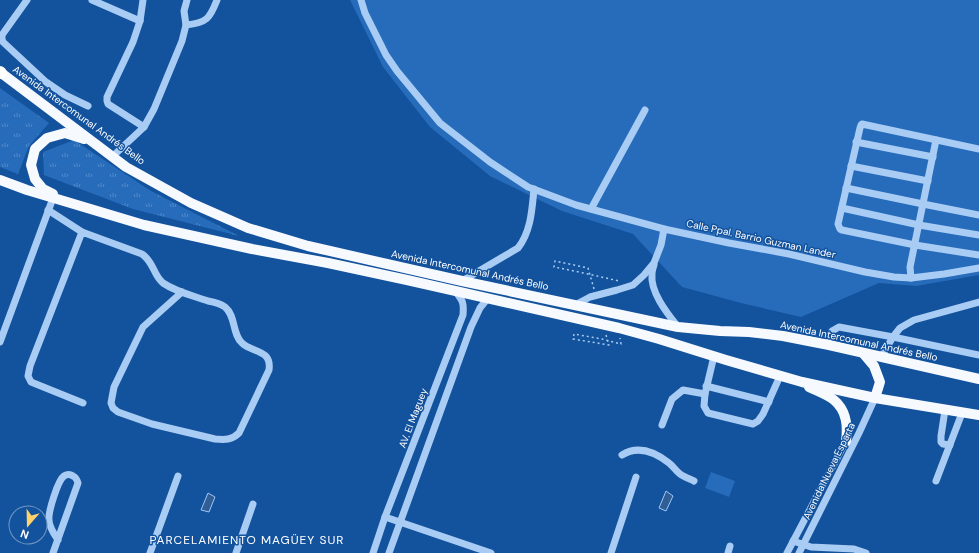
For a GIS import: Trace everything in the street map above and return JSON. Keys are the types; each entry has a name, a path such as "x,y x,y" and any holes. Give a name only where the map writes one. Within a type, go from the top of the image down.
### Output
{"main road":[{"name":"Avenida Intercomunal Andrés Bello","path":"0,72 126,167 191,204 248,228 308,246 462,281 678,327 783,336 979,379"},
{"path":"74,204 43,189 35,179 31,165 35,149 47,138 65,133 96,144"},
{"path":"0,180 53,198 144,225 252,249 407,280 619,328 780,376 875,398 979,415"},
{"path":"863,353 874,366 880,382 875,398"},
{"path":"797,380 834,400 843,410 850,443"}],"street":[{"path":"26,0 2,35 3,42 46,82 65,95 88,106"},
{"path":"92,0 140,21"},
{"path":"143,0 140,21 133,42 107,97 107,101 108,104 144,127"},
{"path":"112,156 144,127 154,108 182,41 186,25 184,11 187,0"},
{"path":"186,25 197,24 207,19 217,0"},
{"name":"Calle Ppal. Barrio Guzman Lander","path":"361,0 365,13 386,55 397,71 440,123 490,162 528,187 576,205 664,229 789,254 865,272 894,277 911,278 979,268"},
{"path":"591,209 645,110"},
{"path":"979,149 862,124 856,142 838,224 842,230 915,245 979,255"},
{"path":"911,278 910,267 936,140"},
{"path":"856,142 933,157"},
{"path":"851,166 928,181"},
{"path":"846,188 979,215"},
{"path":"462,281 521,245 527,233 532,210 534,189"},
{"path":"0,342 53,198"},
{"path":"842,208 919,225 979,235"},
{"path":"48,210 82,232 142,254 148,258 159,279 164,283 182,292 219,304 226,308 240,342 266,356 270,364 269,370 239,433 231,439 215,439 152,424 118,412 113,408 111,403 114,387 143,326 182,292"},
{"path":"664,229 652,275 654,287 663,307 678,327"},
{"path":"82,232 30,366 28,376 31,382 82,403"},
{"path":"575,305 590,297 634,285 654,263"},
{"name":"AV. El Maguey","path":"373,553 463,315 464,308 462,301 456,292"},
{"path":"389,553 471,328 480,308 488,298"},
{"path":"881,357 900,328 914,320 979,302"},
{"path":"829,345 832,331 839,328 893,337 979,355"},
{"path":"714,356 704,394 704,406 708,413 753,424 758,421 763,414 780,376"},
{"path":"706,386 769,402"},
{"path":"662,425 672,399 683,390 704,394"},
{"name":"Avenida Nueva Esparta","path":"787,553 850,443 867,417 875,398"},
{"path":"945,410 940,440 943,444 950,445"},
{"path":"936,481 962,413"},
{"path":"420,428 433,432"},
{"name":"Avenida Nueva Esparta","path":"799,553 850,443"},
{"path":"622,455 629,450 642,449 660,456 680,474 694,481"},
{"path":"53,553 58,540 78,483 75,477 71,474 62,478 50,508 48,521 58,540"},
{"path":"150,553 178,476"},
{"path":"611,553 636,477"},
{"path":"236,553 253,504"},
{"path":"386,517 486,552"},
{"path":"794,541 811,547 854,549 866,553"}],"path":[{"path":"588,268 555,261 554,266 634,285"},
{"path":"609,345 573,339 574,334 621,344 619,328"}],"green space":[{"path":"350,0 979,0 979,275 916,286 879,283 801,317 682,287 633,234 562,211 490,176 430,127 383,67"},
{"path":"0,88 49,123 29,146 18,174 0,167"},
{"path":"74,140 151,191 239,236 133,209 44,175 43,152"},
{"path":"711,472 735,481 729,497 705,488"}],"shaded area":[{"path":"666,491 673,496 666,511 659,508"},
{"path":"208,493 215,497 209,512 201,510"}],"district":[{"name":"PARCELAMIENTO MAGÜEY SUR","path":"247,540"}]}
